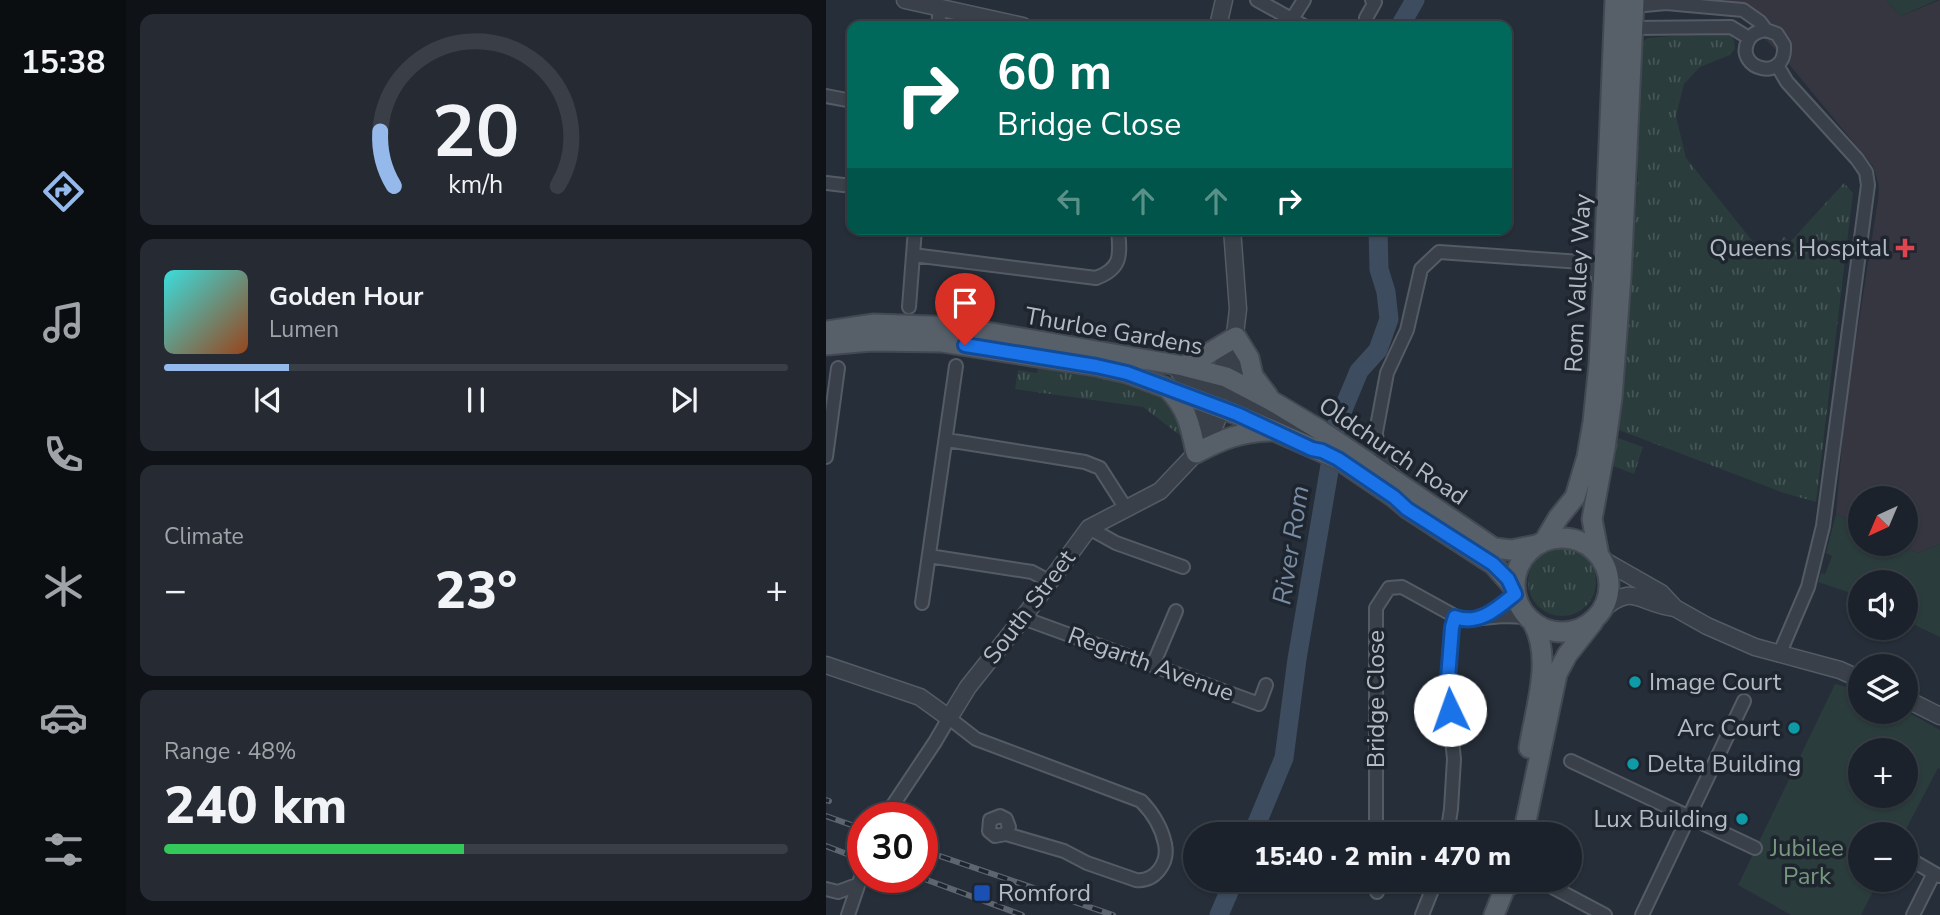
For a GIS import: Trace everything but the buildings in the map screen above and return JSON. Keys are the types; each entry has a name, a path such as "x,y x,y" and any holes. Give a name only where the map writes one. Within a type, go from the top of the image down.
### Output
{"main road":[{"name":"Rom Valley Way","path":"1601,558 1592,519 1612,398 1633,28 1624,6"},
{"name":"Rom Valley Way","path":"1540,542 1576,497 1587,457 1599,364 1624,6"},
{"name":"Thurloe Gardens","path":"826,331 874,324 957,327 1179,366 1226,377"},
{"name":"Thurloe Gardens","path":"826,345 871,341 942,342 1127,373 1214,405"},
{"path":"1179,366 1235,344 1249,358 1253,376 1270,400"},
{"name":"Oldchurch Road","path":"1226,377 1270,400 1407,509 1493,564 1515,591"},
{"path":"1167,387 1178,399 1189,419 1196,453 1243,432 1275,431"},
{"name":"Oldchurch Road","path":"1214,405 1312,449 1333,448 1400,485 1494,548 1519,549 1540,542"},
{"path":"1526,822 1557,674 1567,655 1598,615 1611,588 1609,571 1601,558 1582,542 1566,537 1540,542 1522,558 1516,573 1515,591 1522,611 1531,620 1549,631 1560,632 1576,630 1598,615"},
{"path":"1514,822 1543,662 1539,634 1531,620"},
{"path":"1484,915 1498,892"},
{"path":"1494,915 1500,892"}],"street":[{"path":"905,0 1000,21"},
{"path":"1219,21 1224,0"},
{"path":"1257,0 1294,21"},
{"path":"1299,21 1304,0"},
{"path":"1366,18 1375,2 1372,0"},
{"path":"1624,6 1666,3 1743,10 1766,30"},
{"path":"939,21 940,8"},
{"path":"1633,28 1731,27 1749,38"},
{"path":"1766,30 1777,34 1785,52 1777,65 1760,68 1750,62 1746,52 1749,38 1766,30"},
{"path":"1777,65 1787,82 1857,159 1866,172 1868,185 1823,526 1808,587 1779,655"},
{"path":"826,96 847,100"},
{"path":"826,183 847,185"},
{"path":"909,307 915,235"},
{"path":"913,255 1096,278 1117,265 1120,252 1119,235"},
{"name":"South Street","path":"895,802 968,687 1089,528 1160,491 1196,453 1204,431 1201,420 1203,414 1214,405 1226,377 1235,372 1237,366 1235,344 1238,309 1232,235"},
{"path":"1400,485 1387,466 1376,440 1376,432 1387,373 1407,330 1421,269 1439,252 1581,262 1596,272 1603,291"},
{"path":"922,603 956,366"},
{"path":"1179,366 1183,377 1207,386 1214,405"},
{"path":"826,457 838,368"},
{"path":"1226,377 1235,399 1286,422 1333,448"},
{"path":"947,440 1085,462 1100,468 1125,507"},
{"path":"1089,528 1116,542 1183,567"},
{"path":"929,556 1032,572 1049,581"},
{"path":"1601,558 1661,593 1675,608 1729,636 1779,655 1848,674"},
{"name":"Bridge Close","path":"1376,822 1376,608 1390,588 1397,586 1462,620 1485,617 1531,620"},
{"path":"1485,617 1515,591"},
{"path":"1598,615 1615,598 1630,595 1660,606 1675,608"},
{"path":"1153,665 1176,611"},
{"path":"1449,822 1454,759 1447,691 1455,617"},
{"name":"Regarth Avenue","path":"1023,618 1259,704 1266,685"},
{"path":"826,665 920,697 940,709 975,739 1140,801 1156,820 1165,844 1165,856 1155,876 1149,880 1136,880 1087,863 1074,855 1006,834"},
{"path":"1642,915 1744,701"},
{"path":"1918,705 1940,716"},
{"path":"1571,761 1755,848"},
{"path":"1913,915 1937,875 1918,864"},
{"path":"826,889 838,892 847,889"},
{"path":"1422,915 1431,892"},
{"path":"1562,892 1605,915"},
{"path":"848,915 855,893"}],"shaded area":[{"name":"Queens Hospital","path":"1728,0 1886,0 1901,16 1940,0 1940,544 1918,553 1918,486 1848,486 1848,520 1836,514 1845,409 1879,186 1873,166 1788,63"}],"green space":[{"path":"1886,0 1937,0 1901,16"},
{"path":"1711,33 1731,35 1735,49 1730,55 1700,67 1684,84 1676,116 1686,158 1766,258 1784,237 1790,242 1844,183 1853,193 1816,502 1784,493 1619,430 1638,180 1636,121 1642,42 1648,38"},
{"path":"1039,364 1126,379 1158,392 1169,400 1177,412 1183,424 1181,436 1143,407 1015,389 1018,370 1037,373"},
{"path":"1618,438 1643,447 1634,474 1613,466"},
{"path":"1836,514 1848,520 1848,556 1918,556 1918,553 1940,544 1940,637 1918,627 1918,570 1848,570 1848,592 1818,582 1821,573 1825,574 1832,556 1826,553"},
{"path":"1555,548 1569,548 1581,553 1591,563 1596,582 1591,601 1581,611 1569,616 1555,616 1543,611 1533,601 1528,589 1528,575 1533,563 1543,553"},
{"name":"Jubilee Park","path":"1835,684 1848,687 1848,724 1918,724 1918,718 1940,730 1940,769 1938,768 1918,806 1918,738 1848,738 1848,808 1917,808 1910,822 1848,822 1848,892 1873,892 1861,915 1791,915 1738,885"}],"waterway":[{"name":"River Rom","path":"1403,21 1415,0"},
{"name":"River Rom","path":"1257,822 1284,758 1297,659 1337,424 1359,371 1378,350 1389,319 1386,292 1379,269 1378,235"},
{"name":"River Rom","path":"1219,915 1229,892"}],"railway":[{"path":"826,816 847,823"},
{"path":"826,846 847,854"},
{"path":"938,855 1113,915"},
{"path":"938,884 1022,915"}],"place":[{"name":"Queens Hospital","path":"1905,248"},
{"name":"Image Court","path":"1635,682"},
{"name":"Arc Court","path":"1794,728"},
{"name":"Delta Building","path":"1633,764"},
{"name":"Lux Building","path":"1742,819"},
{"name":"Romford","path":"982,893"}],"route":[{"path":"965,345 1127,373 1237,414 1338,459 1407,509 1493,564 1508,579 1515,589 1515,594 1485,617 1462,620 1455,617 1447,691 1450,710"}]}
